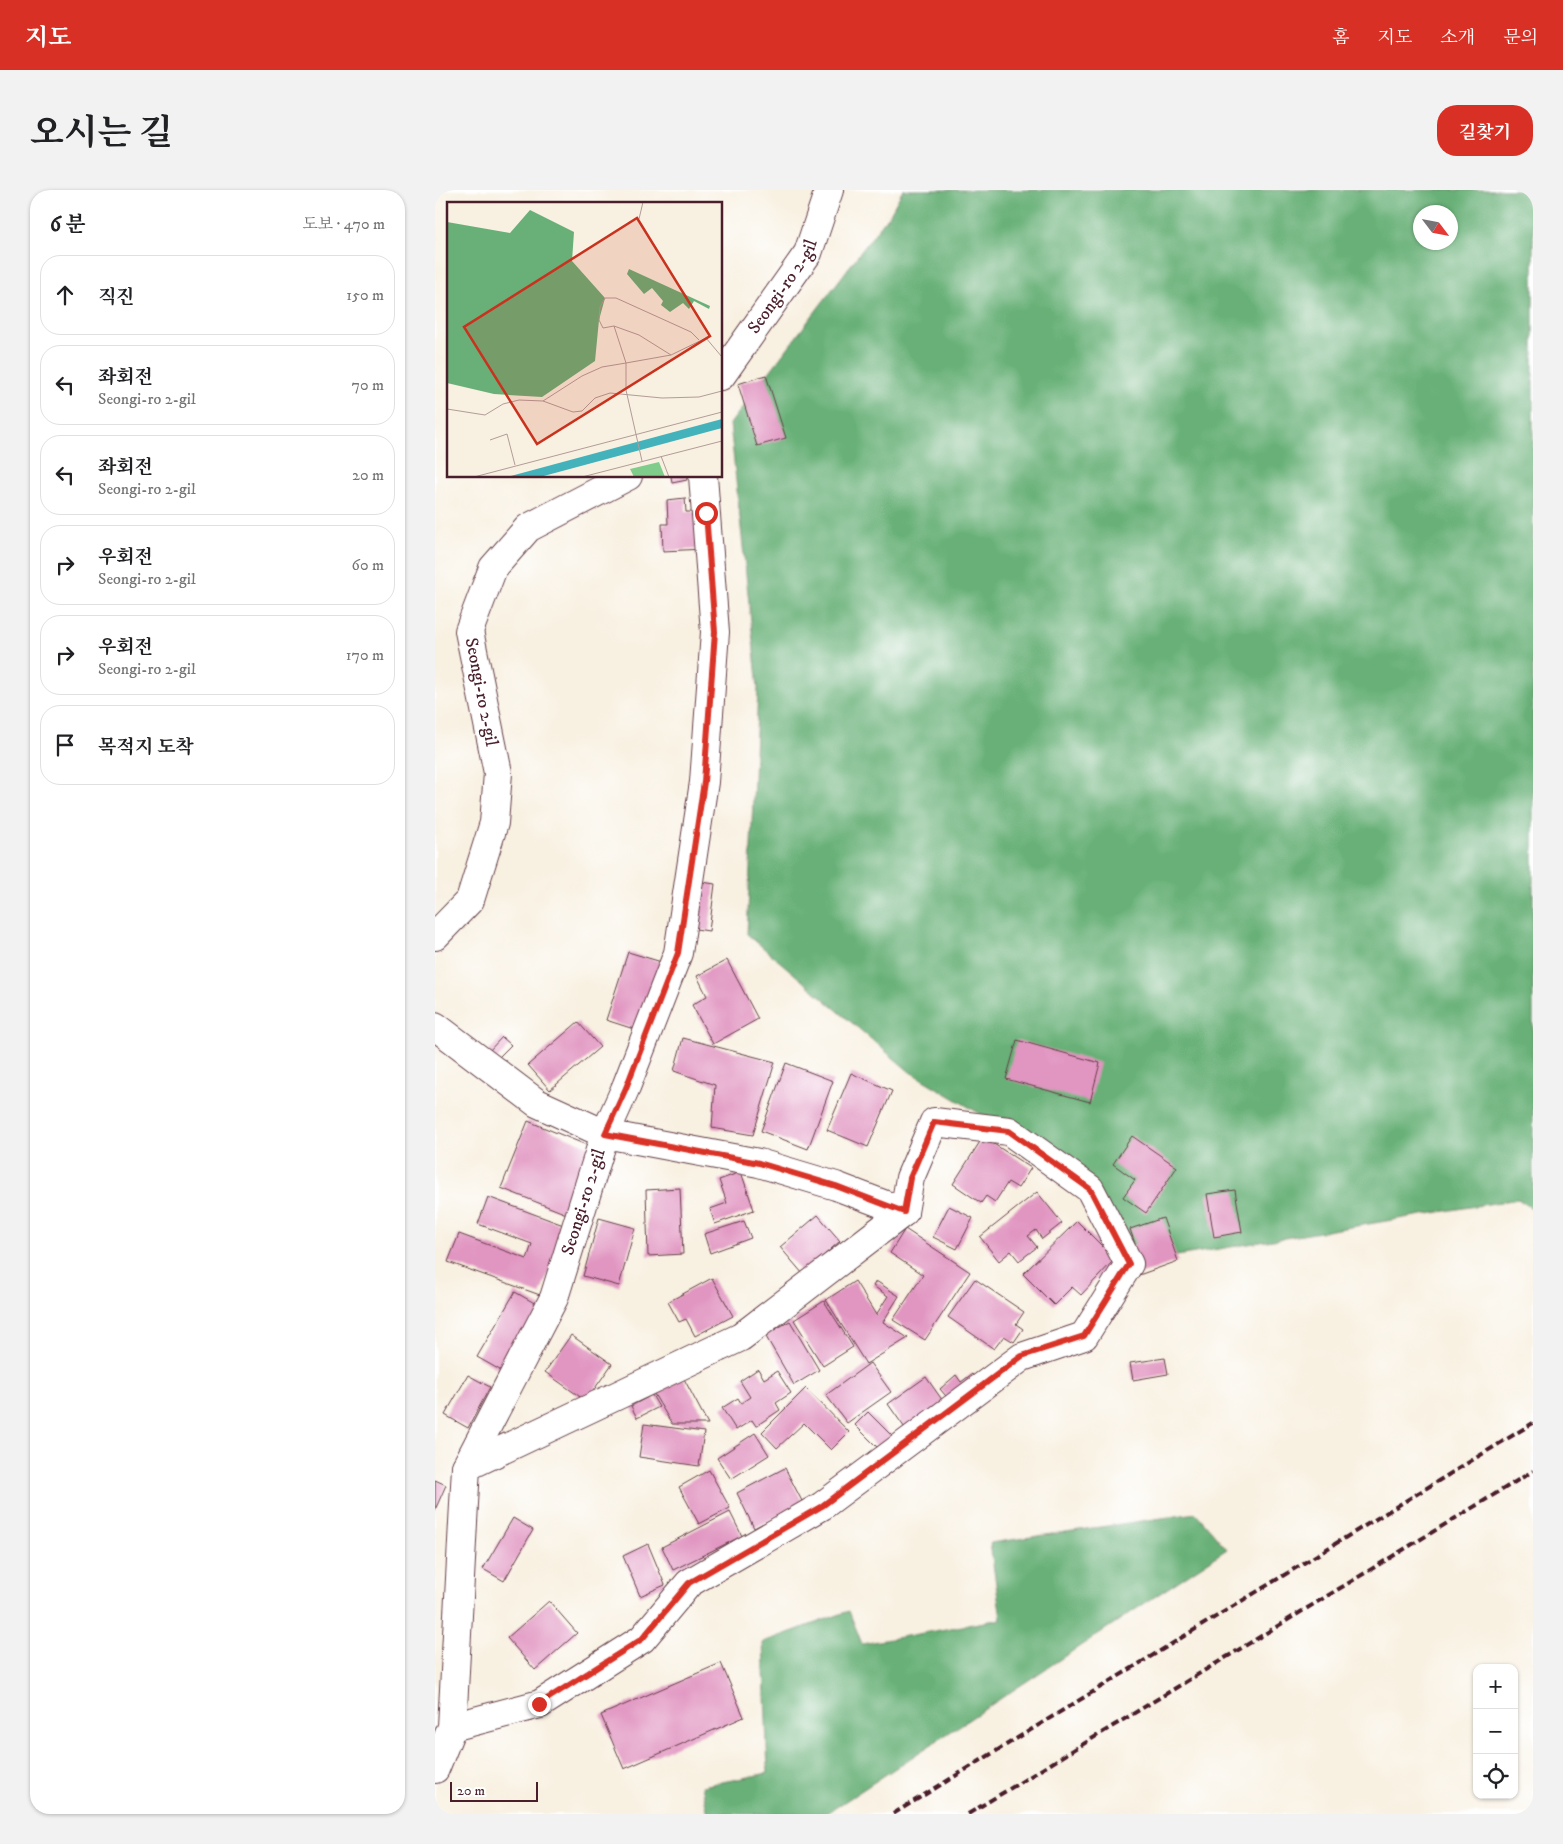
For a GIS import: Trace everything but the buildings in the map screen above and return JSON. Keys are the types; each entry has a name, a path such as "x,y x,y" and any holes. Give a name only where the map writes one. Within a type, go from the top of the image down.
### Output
{"street":[{"name":"Seongi-ro 2-gil","path":"723,373 808,254 829,190"},
{"name":"Seongi-ro 2-gil","path":"435,936 470,900 494,824 497,774 469,631 493,568 528,528 624,478"},
{"path":"435,1026 537,1103 605,1134 626,1088 678,953 704,782 715,632 703,478"},
{"path":"452,1727 539,1704 642,1639 689,1583 822,1506 1022,1356 1084,1336 1129,1264 1090,1189 1009,1131 934,1122 910,1178 904,1212 741,1337 466,1467"},
{"name":"Seongi-ro 2-gil","path":"435,1768 452,1727 466,1467 554,1298 605,1134 759,1163 836,1186 904,1212"}],"green space":[{"path":"903,190 1533,190 1533,1209 1518,1199 1129,1264 1090,1189 1009,1131 910,1072 747,934 758,688 730,424 891,212"},
{"path":"1196,1513 1227,1549 826,1814 708,1814 702,1786 768,1773 763,1642 849,1611 862,1644 1001,1619 990,1543"}],"railway":[{"path":"893,1814 1533,1423"},
{"path":"968,1814 1533,1471"}],"route":[{"path":"539,1704 642,1639 689,1583 822,1506 1022,1356 1084,1336 1129,1264 1090,1189 1009,1131 934,1122 910,1178 904,1212 836,1186 759,1163 605,1134 626,1088 678,953 704,782 715,632 706,513"}]}
